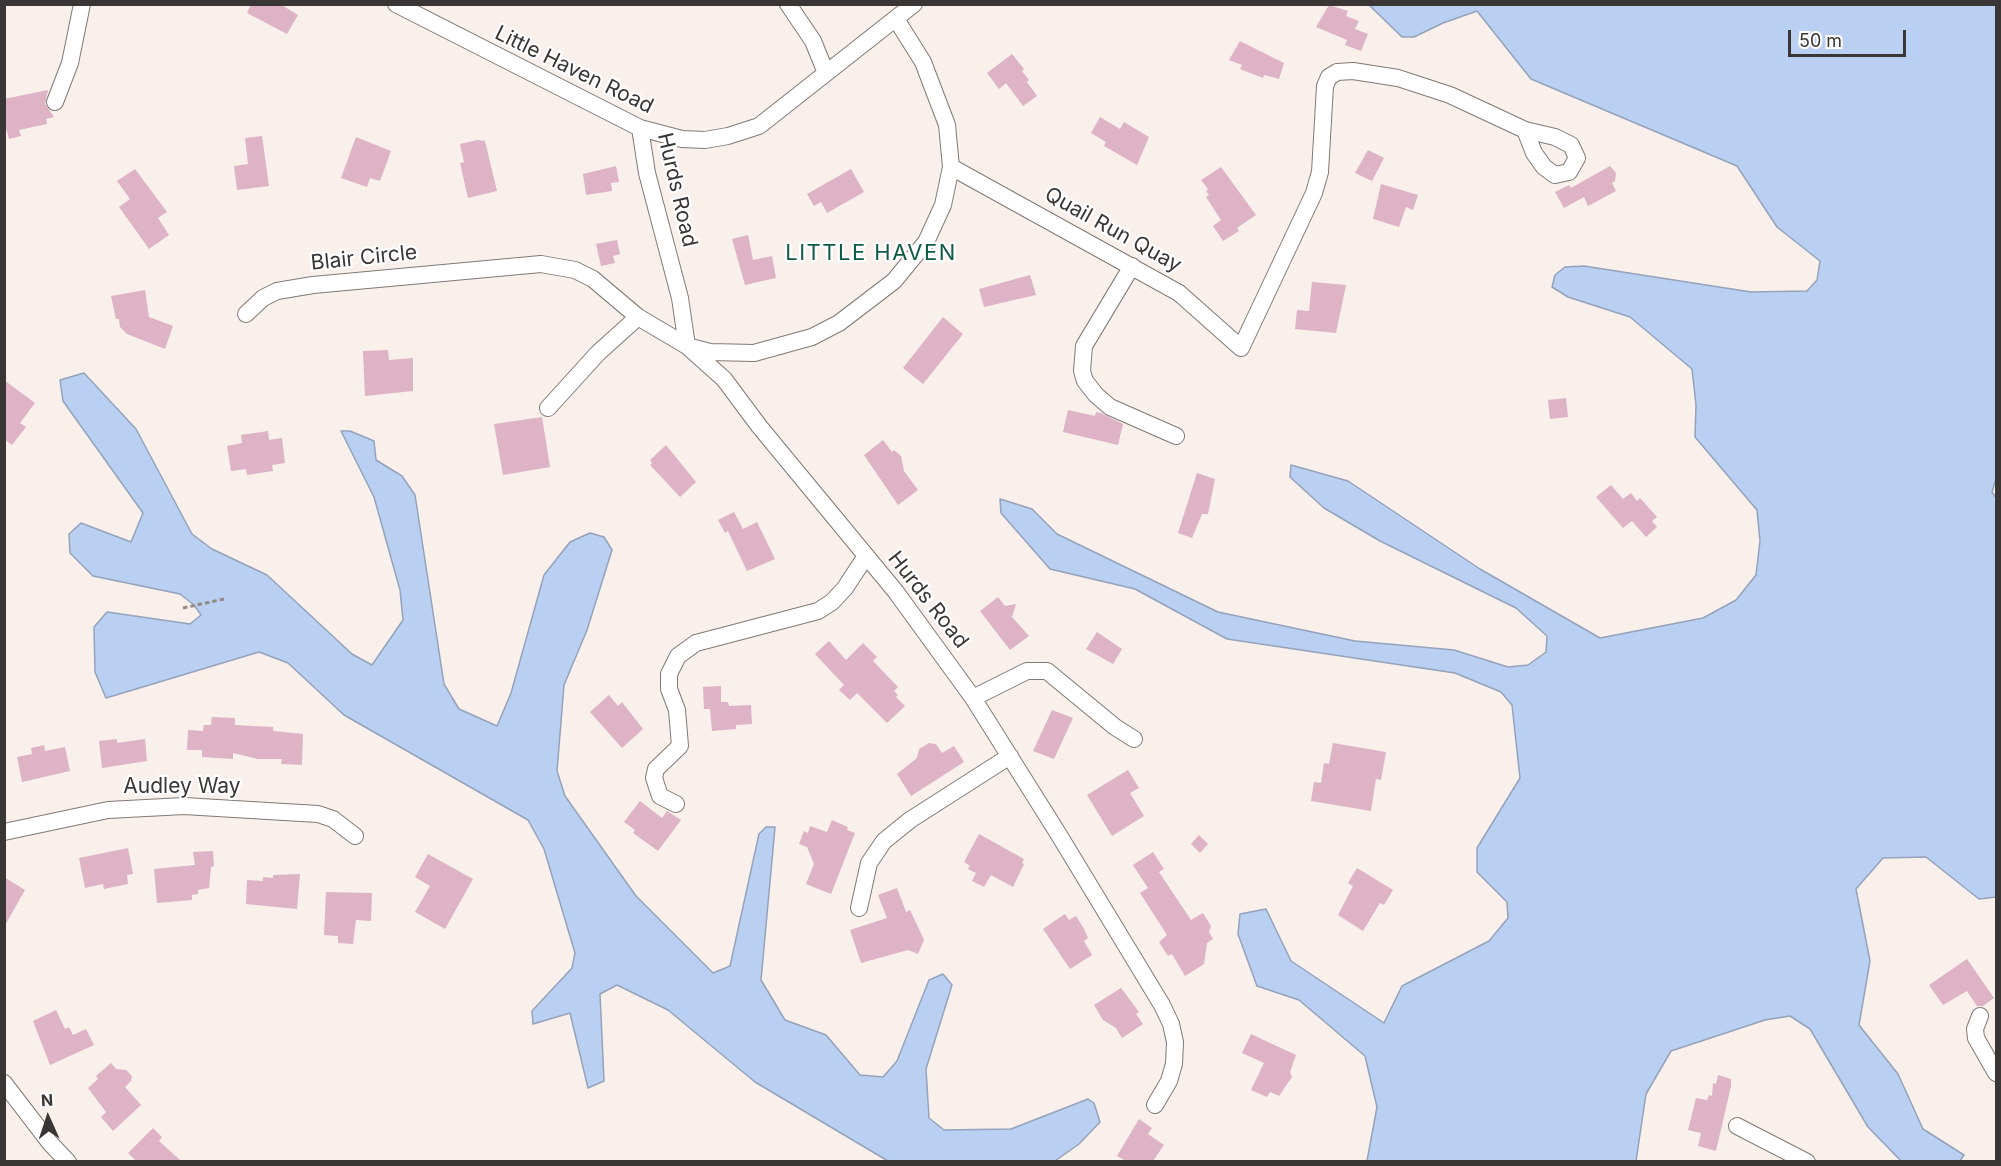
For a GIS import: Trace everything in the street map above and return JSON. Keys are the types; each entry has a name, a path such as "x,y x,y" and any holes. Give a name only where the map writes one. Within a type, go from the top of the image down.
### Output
{"street":[{"path":"55,102 70,63 82,4"},
{"name":"Little Haven Road","path":"396,4 640,128 682,139 728,136 759,126 914,4"},
{"path":"788,4 813,41 826,73"},
{"path":"687,346 710,352 754,353 812,337 839,323 894,281 921,249 943,205 951,167 947,125 936,91 923,62 896,19"},
{"name":"Quail Run Quay","path":"951,167 1179,293 1241,348 1314,193 1320,172 1325,86 1329,77 1337,72 1353,71 1398,78 1450,95 1526,130"},
{"name":"Hurds Road","path":"640,128 647,173 680,298 687,346 724,378 759,426 941,651 1010,756 1162,1005 1171,1024 1175,1042 1174,1064 1170,1081 1155,1105"},
{"name":"Blair Circle","path":"246,314 263,298 277,291 313,285 541,264 575,270 592,279 638,317 687,346"},
{"path":"1132,266 1084,346 1082,371 1085,381 1096,395 1110,406 1176,436"},
{"path":"548,408 598,353 638,317"},
{"path":"676,804 660,796 654,778 656,769 680,746 677,710 669,689 669,674 678,656 696,643 818,612 832,602 845,588 866,556"},
{"path":"973,698 1027,671 1047,671 1115,728 1134,739"},
{"path":"859,908 869,863 884,841 910,820 1010,756"},
{"name":"Audley Way","path":"4,832 108,810 183,806 318,814 333,819 355,836"},
{"path":"1980,1016 1975,1029 1976,1038 1996,1073"},
{"path":"4,1083 50,1143 68,1161"},
{"path":"1737,1126 1807,1161"}],"path":[{"path":"183,608 224,599"}],"water":[{"path":"1369,5 1996,5 1996,479 1992,492 1996,498 1996,897 1979,899 1926,857 1883,858 1856,889 1870,961 1859,1025 1898,1074 1923,1129 1964,1155 1960,1161 1901,1161 1868,1127 1810,1029 1790,1016 1765,1020 1671,1051 1646,1094 1636,1161 1367,1161 1377,1107 1365,1056 1299,1000 1257,986 1238,934 1240,914 1266,909 1291,961 1384,1023 1402,986 1489,941 1508,918 1507,902 1477,872 1477,848 1520,778 1512,705 1501,692 1455,673 1227,639 1135,589 1050,569 1001,513 1000,499 1032,509 1057,534 1218,612 1355,641 1454,650 1508,667 1528,665 1546,652 1547,636 1516,608 1380,541 1324,508 1290,477 1291,465 1348,481 1480,569 1600,638 1703,618 1736,600 1756,575 1760,541 1757,510 1695,437 1696,405 1692,369 1630,317 1568,297 1552,287 1555,275 1565,267 1584,266 1751,292 1807,291 1817,280 1820,261 1777,227 1737,166 1531,79 1477,11 1443,23 1414,37 1402,37"},
{"path":"84,373 136,429 192,534 212,549 267,575 352,654 372,665 403,620 400,590 374,497 341,431 350,431 374,441 376,460 402,476 415,495 444,684 459,709 497,726 511,693 544,575 570,542 590,533 604,537 612,550 587,630 564,685 557,771 565,796 636,896 713,973 730,966 759,834 766,827 775,827 761,980 785,1020 826,1035 860,1075 883,1077 897,1061 929,980 943,974 952,985 926,1069 929,1118 944,1130 1011,1129 1088,1099 1094,1103 1100,1122 1079,1144 1055,1161 888,1161 755,1082 668,1010 617,985 600,994 604,1081 588,1088 570,1013 533,1024 532,1011 572,968 575,953 544,849 528,820 344,715 288,663 259,652 106,698 95,672 94,627 107,612 190,624 201,615 194,605 180,594 93,576 70,553 69,534 81,523 131,542 143,513 63,401 60,380"}],"building":[{"path":"251,4 280,4 298,15 287,34 247,13"},
{"path":"1329,5 1348,11 1346,16 1359,21 1355,29 1368,34 1361,51 1345,45 1347,40 1316,27"},
{"path":"1240,41 1284,63 1279,79 1264,75 1263,78 1240,69 1242,65 1229,60"},
{"path":"1012,54 1024,69 1022,71 1029,80 1027,82 1037,96 1023,106 1006,83 999,89 987,73"},
{"path":"48,90 45,104 54,117 46,119 47,124 19,130 21,136 9,139 4,121 4,99"},
{"path":"1100,117 1120,129 1124,122 1149,137 1137,165 1104,146 1106,142 1091,133"},
{"path":"262,136 269,186 237,190 234,166 248,164 245,138"},
{"path":"356,137 391,151 380,181 370,178 367,187 341,178"},
{"path":"477,140 485,141 497,191 468,198 460,163 464,162 460,144"},
{"path":"1368,150 1384,158 1372,181 1355,173"},
{"path":"616,166 619,182 611,183 612,191 586,195 583,174"},
{"path":"1610,166 1616,173 1615,181 1612,183 1616,191 1588,206 1584,197 1564,208 1555,192 1569,185 1571,188"},
{"path":"1221,167 1256,215 1237,228 1239,231 1223,241 1213,226 1221,220 1206,197 1209,195 1206,191 1208,189 1201,180"},
{"path":"135,169 167,212 158,218 169,235 149,249 119,207 130,199 117,181"},
{"path":"851,169 864,192 827,213 821,202 814,206 807,194"},
{"path":"1381,184 1418,195 1413,210 1406,207 1399,227 1373,219"},
{"path":"748,235 753,260 772,256 776,278 745,285 732,239"},
{"path":"617,240 620,254 613,256 615,263 601,266 596,244"},
{"path":"1030,275 1036,295 984,307 979,289"},
{"path":"1312,282 1346,285 1336,333 1295,329 1297,310 1309,311"},
{"path":"145,290 149,317 173,326 165,349 127,334 120,327 119,319 116,319 111,296"},
{"path":"943,317 963,334 923,384 903,368"},
{"path":"388,350 389,360 413,358 413,391 365,396 363,351"},
{"path":"4,380 35,403 20,423 26,427 12,445 4,439"},
{"path":"1566,398 1568,417 1550,419 1548,400"},
{"path":"1068,410 1095,416 1096,412 1101,413 1123,424 1118,445 1063,432"},
{"path":"542,417 550,467 503,475 494,424"},
{"path":"268,431 269,440 282,438 285,463 272,465 273,471 247,475 246,469 231,471 227,446 242,443 241,435"},
{"path":"883,440 892,452 894,450 901,456 904,471 918,490 898,505 864,455"},
{"path":"666,445 696,482 680,497 650,465 652,463 650,460"},
{"path":"1197,473 1215,479 1208,514 1202,514 1192,538 1178,533"},
{"path":"1611,485 1623,499 1631,493 1637,501 1640,498 1657,517 1652,521 1657,527 1646,537 1632,521 1623,528 1596,497"},
{"path":"734,512 743,529 757,522 775,559 747,571 728,531 725,533 718,520"},
{"path":"998,597 1005,606 1016,604 1012,617 1029,636 1010,650 980,611"},
{"path":"1097,632 1122,649 1113,664 1086,649"},
{"path":"829,641 846,660 863,643 877,657 873,661 898,687 894,691 898,695 896,697 905,706 887,723 857,693 850,700 839,690 844,685 815,654"},
{"path":"721,686 721,702 728,702 729,706 751,705 752,724 736,725 736,729 712,731 710,709 704,709 703,687"},
{"path":"609,695 618,706 622,702 643,729 622,748 590,712"},
{"path":"1052,710 1073,718 1054,759 1033,751"},
{"path":"212,717 235,718 235,725 273,727 273,731 303,734 302,765 281,764 282,759 258,759 233,753 233,759 202,757 202,750 187,750 188,730 203,731 204,725 211,725"},
{"path":"117,739 117,743 145,739 147,761 102,768 99,741"},
{"path":"929,743 936,744 942,753 954,746 964,762 911,796 897,774 917,758 919,749"},
{"path":"1333,743 1386,752 1381,780 1376,779 1371,811 1311,801 1314,782 1321,783 1324,763 1329,764"},
{"path":"44,745 45,751 65,747 70,771 22,782 17,757 32,754 31,748"},
{"path":"1128,770 1139,788 1130,793 1144,816 1112,836 1087,795"},
{"path":"640,801 662,818 667,811 681,820 658,851 633,833 635,830 624,822"},
{"path":"832,820 855,833 831,894 806,884 814,864 807,847 799,844 804,831 808,833 810,826 827,832"},
{"path":"979,834 1024,859 1022,863 1024,864 1013,887 991,875 984,887 972,881 976,873 968,869 970,866 964,862"},
{"path":"1199,835 1208,844 1200,853 1191,844"},
{"path":"128,848 133,874 127,875 128,884 104,889 103,884 85,888 79,858"},
{"path":"213,851 214,866 211,867 209,888 198,890 198,894 192,895 192,900 157,903 154,869 195,865 193,852"},
{"path":"1153,852 1164,869 1159,872 1191,920 1203,913 1211,926 1209,932 1213,939 1207,943 1204,964 1185,976 1172,954 1168,956 1159,942 1167,935 1140,893 1148,888 1133,865"},
{"path":"428,854 473,879 445,929 415,912 430,886 415,877"},
{"path":"1357,868 1393,890 1384,905 1380,903 1363,931 1338,915 1353,886 1348,883"},
{"path":"300,874 297,909 246,904 247,880 263,881 263,877 273,878 273,875"},
{"path":"4,877 25,890 4,927"},
{"path":"897,888 906,912 910,910 924,940 918,954 908,950 861,963 850,930 887,918 878,895"},
{"path":"326,892 372,893 371,921 356,920 353,944 338,943 338,936 324,935"},
{"path":"1065,914 1069,920 1076,916 1088,938 1084,941 1092,955 1070,969 1043,929"},
{"path":"1967,959 1994,998 1983,1006 1977,1006 1967,991 1943,1005 1929,985"},
{"path":"1121,988 1139,1012 1136,1014 1143,1024 1122,1038 1116,1028 1103,1020 1094,1005"},
{"path":"56,1010 65,1029 69,1027 73,1035 86,1029 94,1045 50,1065 33,1021"},
{"path":"1251,1034 1296,1055 1290,1072 1292,1077 1279,1096 1270,1092 1267,1097 1251,1090 1264,1063 1242,1053"},
{"path":"111,1063 116,1069 126,1070 132,1076 131,1081 125,1087 141,1105 113,1131 101,1117 106,1112 88,1088 98,1079 96,1076"},
{"path":"1718,1075 1731,1079 1731,1086 1716,1151 1698,1146 1701,1133 1688,1130 1696,1098 1707,1100 1709,1095 1712,1096 1713,1083 1716,1084"},
{"path":"1139,1119 1152,1128 1148,1134 1164,1145 1153,1161 1126,1161 1117,1156"},
{"path":"153,1128 162,1137 159,1141 181,1161 136,1161 128,1153"}],"district":[{"name":"LITTLE HAVEN","path":"871,253"}]}
